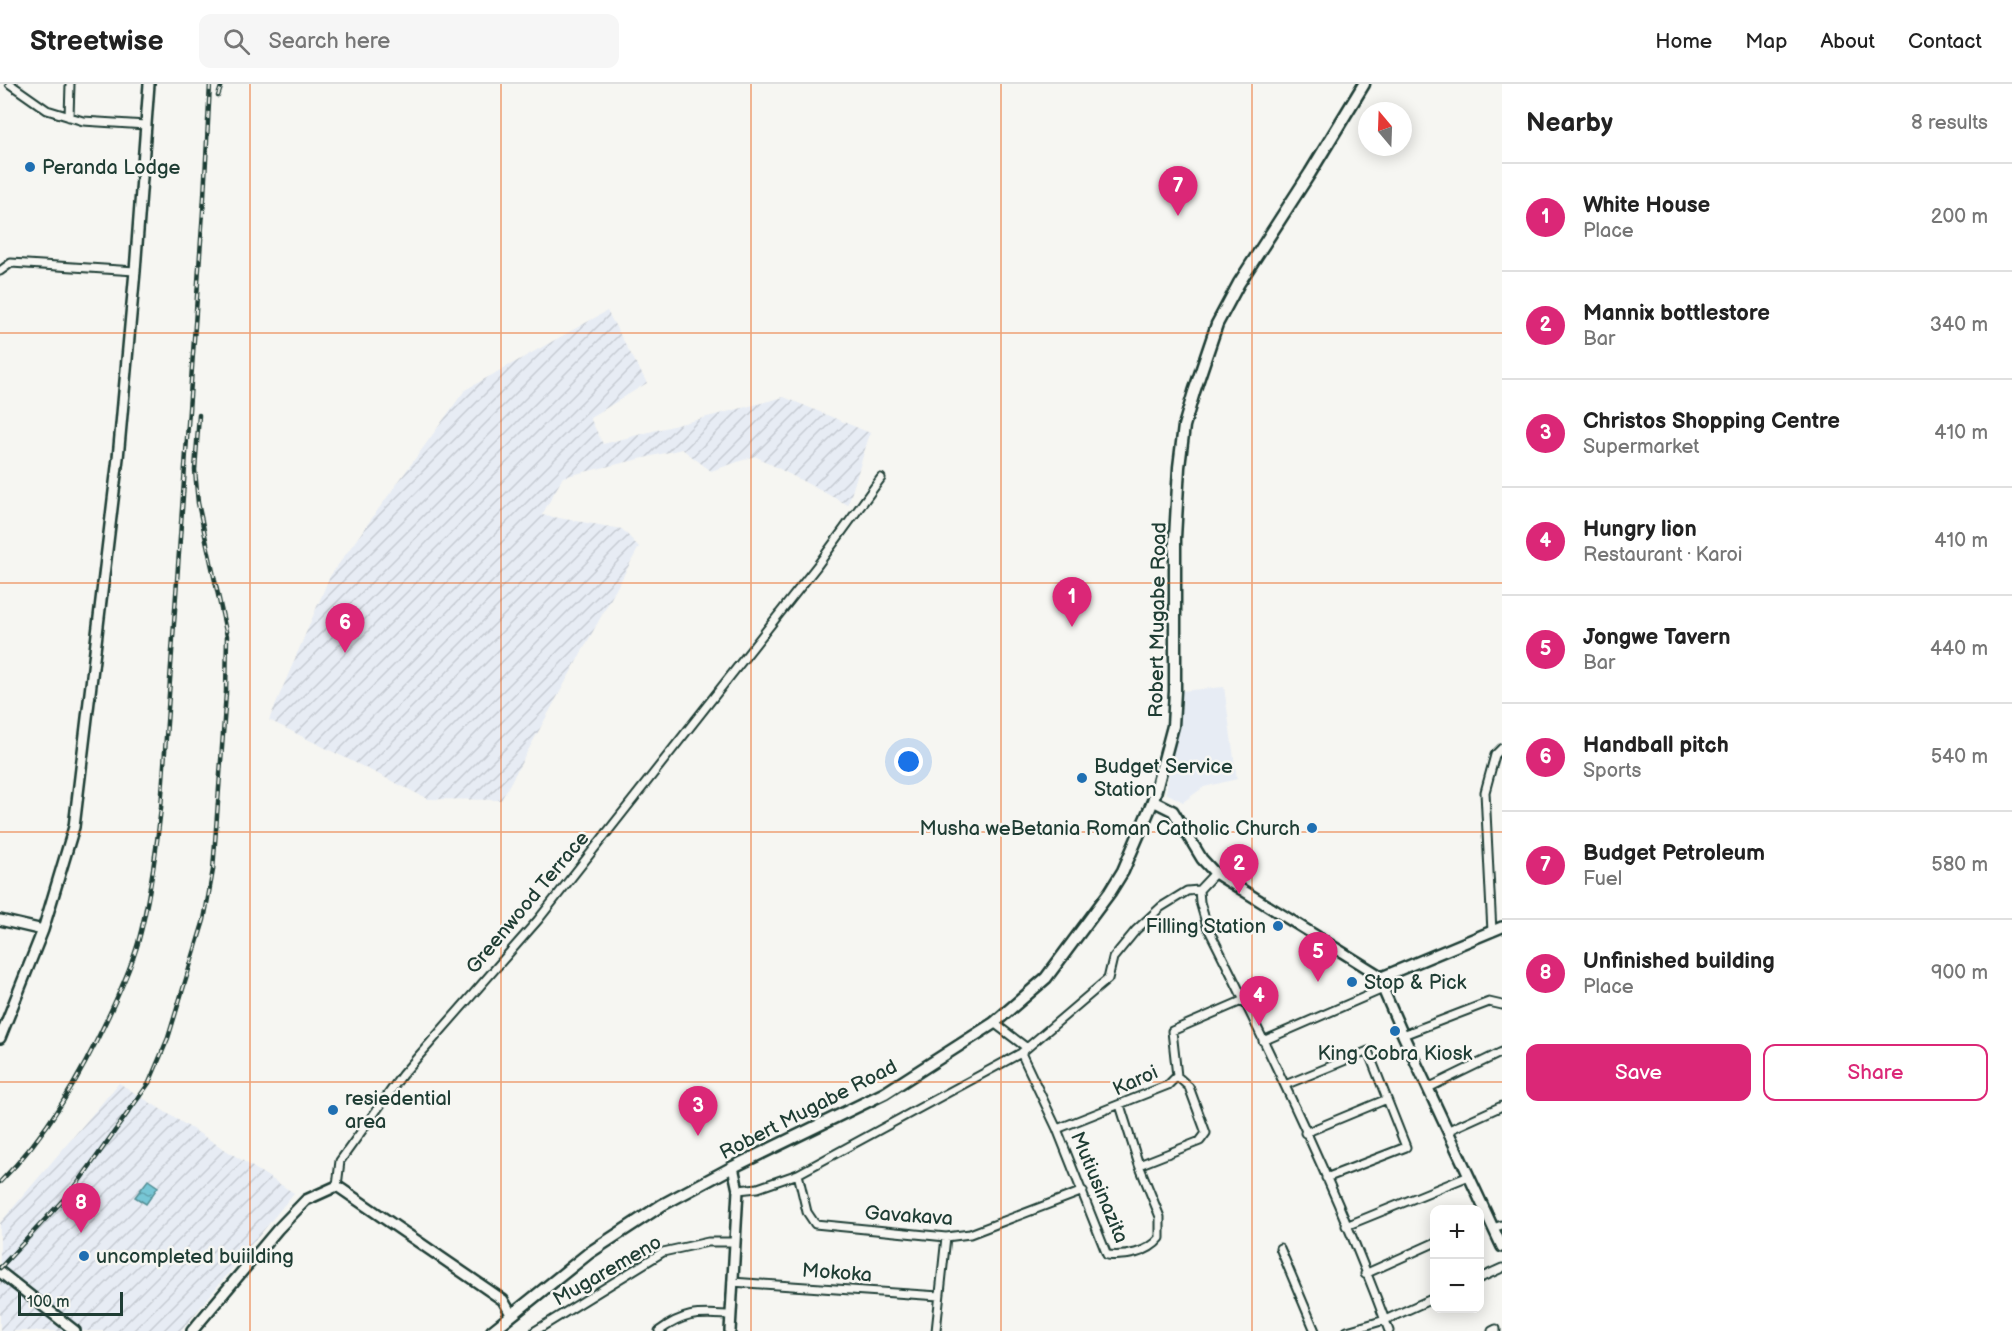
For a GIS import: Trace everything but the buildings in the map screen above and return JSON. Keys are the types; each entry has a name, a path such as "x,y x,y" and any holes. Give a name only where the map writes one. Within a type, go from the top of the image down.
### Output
{"main road":[{"name":"Robert Mugabe Road","path":"492,1331 588,1253 662,1205 733,1167 885,1093 994,1023 1046,978 1110,892 1123,871 1153,801 1173,726 1175,538 1184,426 1194,392 1217,324 1239,283 1311,173 1364,84"}],"street":[{"path":"10,84 47,110 69,117 83,121 146,125"},
{"path":"69,117 70,84"},
{"path":"0,1038 43,930 74,827 118,458 149,84"},
{"path":"0,271 11,263 135,271"},
{"name":"Greenwood Terrace","path":"337,1186 340,1161 402,1075 567,885 818,566 880,478"},
{"path":"1492,932 1485,792 1495,755 1502,748"},
{"path":"1153,801 1173,811 1202,859 1215,873 1382,977"},
{"path":"738,1190 758,1188 798,1174 1024,1050 1108,979 1113,958 1152,915 1187,891 1199,890 1215,873"},
{"path":"1199,890 1207,926 1285,1085 1389,1331"},
{"path":"0,920 43,930"},
{"path":"1382,977 1502,927"},
{"path":"1382,977 1383,989 1403,1035 1469,1176 1498,1227 1502,1247"},
{"path":"1263,1041 1383,989"},
{"name":"Karoi","path":"1057,1129 1168,1085 1177,1076 1172,1031 1244,1000"},
{"path":"1403,1035 1489,1002 1502,1005"},
{"path":"994,1023 1024,1050"},
{"name":"Mutiusinazita","path":"1024,1050 1107,1255 1123,1257 1154,1245 1160,1238 1160,1217 1139,1165 1119,1105"},
{"path":"1285,1085 1368,1052 1406,1147 1326,1178"},
{"path":"1428,1088 1502,1052"},
{"path":"1139,1165 1200,1141 1206,1133 1189,1087 1177,1076"},
{"path":"1305,1133 1387,1099"},
{"path":"1449,1130 1502,1106"},
{"path":"730,1331 738,1190 733,1167"},
{"name":"Gavakava","path":"798,1174 807,1212 815,1224 946,1237 970,1234 1083,1191"},
{"path":"1346,1226 1469,1176"},
{"path":"192,1331 278,1229 306,1200 337,1186 503,1300 511,1314"},
{"path":"936,1331 946,1237"},
{"name":"Mugaremeno","path":"535,1331 663,1252 708,1242 734,1242"},
{"path":"1365,1274 1430,1245"},
{"path":"1280,1248 1315,1331"},
{"path":"1484,1276 1502,1268"},
{"path":"0,1272 75,1331"},
{"name":"Mokoka","path":"732,1282 939,1296"},
{"path":"1347,1331 1384,1320 1430,1300"},
{"path":"659,1331 672,1321 693,1314 731,1315"},
{"path":"1492,1331 1496,1329 1496,1331"}],"shaded area":[{"path":"607,311 647,383 590,418 603,444 784,397 870,433 848,505 755,456 711,471 682,449 563,477 542,515 622,529 639,547 501,800 428,799 269,720 330,576 465,390"},
{"path":"1224,687 1237,779 1204,787 1183,802 1166,793 1180,691"},
{"path":"119,1083 294,1193 181,1331 0,1331 0,1223"}],"water":[{"path":"148,1180 158,1187 146,1204 135,1197"}],"railway":[{"path":"0,1182 48,1124 87,1060 132,961 149,893 161,808 210,84"},
{"path":"218,96 222,84"},
{"path":"0,1268 75,1187 149,1083 168,1038 204,920 213,870 226,693 227,636 198,503 195,470 199,415"}],"place":[{"name":"Peranda Lodge","path":"30,167"},
{"name":"Budget Petroleum","path":"1178,216"},
{"name":"White House","path":"1072,627"},
{"name":"Handball pitch","path":"345,653"},
{"name":"Budget Service Station","path":"1082,778"},
{"name":"Musha weBetania Roman Catholic Church","path":"1312,828"},
{"name":"Mannix bottlestore","path":"1239,894"},
{"name":"Filling Station","path":"1278,926"},
{"name":"Jongwe Tavern","path":"1318,982"},
{"name":"Stop & Pick","path":"1352,982"},
{"name":"Hungry lion","path":"1259,1026"},
{"name":"King Cobra Kiosk","path":"1395,1031"},
{"name":"resiedential area","path":"333,1110"},
{"name":"Christos Shopping Centre","path":"698,1136"},
{"name":"Unfinished building","path":"81,1233"},
{"name":"uncompleted buiilding","path":"84,1256"}]}
